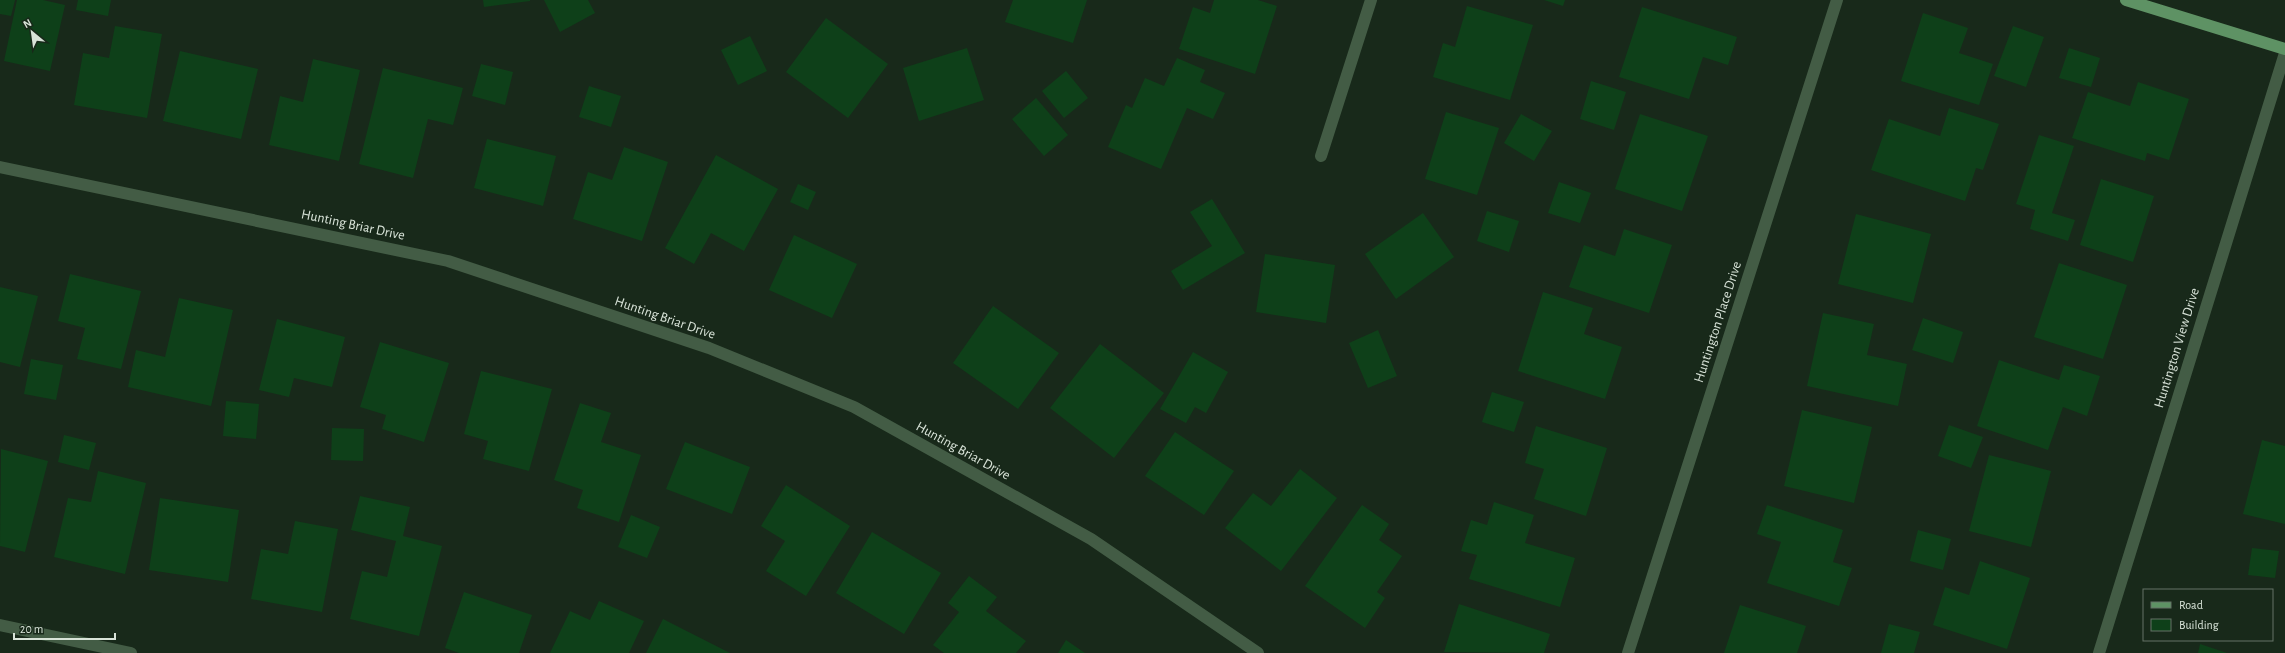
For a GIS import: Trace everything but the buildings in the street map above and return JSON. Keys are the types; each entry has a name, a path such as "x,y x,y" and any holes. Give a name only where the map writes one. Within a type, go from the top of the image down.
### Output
{"main road":[{"path":"2126,0 2285,50"}],"street":[{"path":"1321,156 1371,0"},
{"name":"Huntington Place Drive","path":"1628,653 1837,0"},
{"name":"Huntington View Drive","path":"2098,653 2285,53"},
{"name":"Hunting Briar Drive","path":"0,167 448,261 709,348 854,407 1091,539 1258,653"},
{"path":"0,624 131,653"}]}
